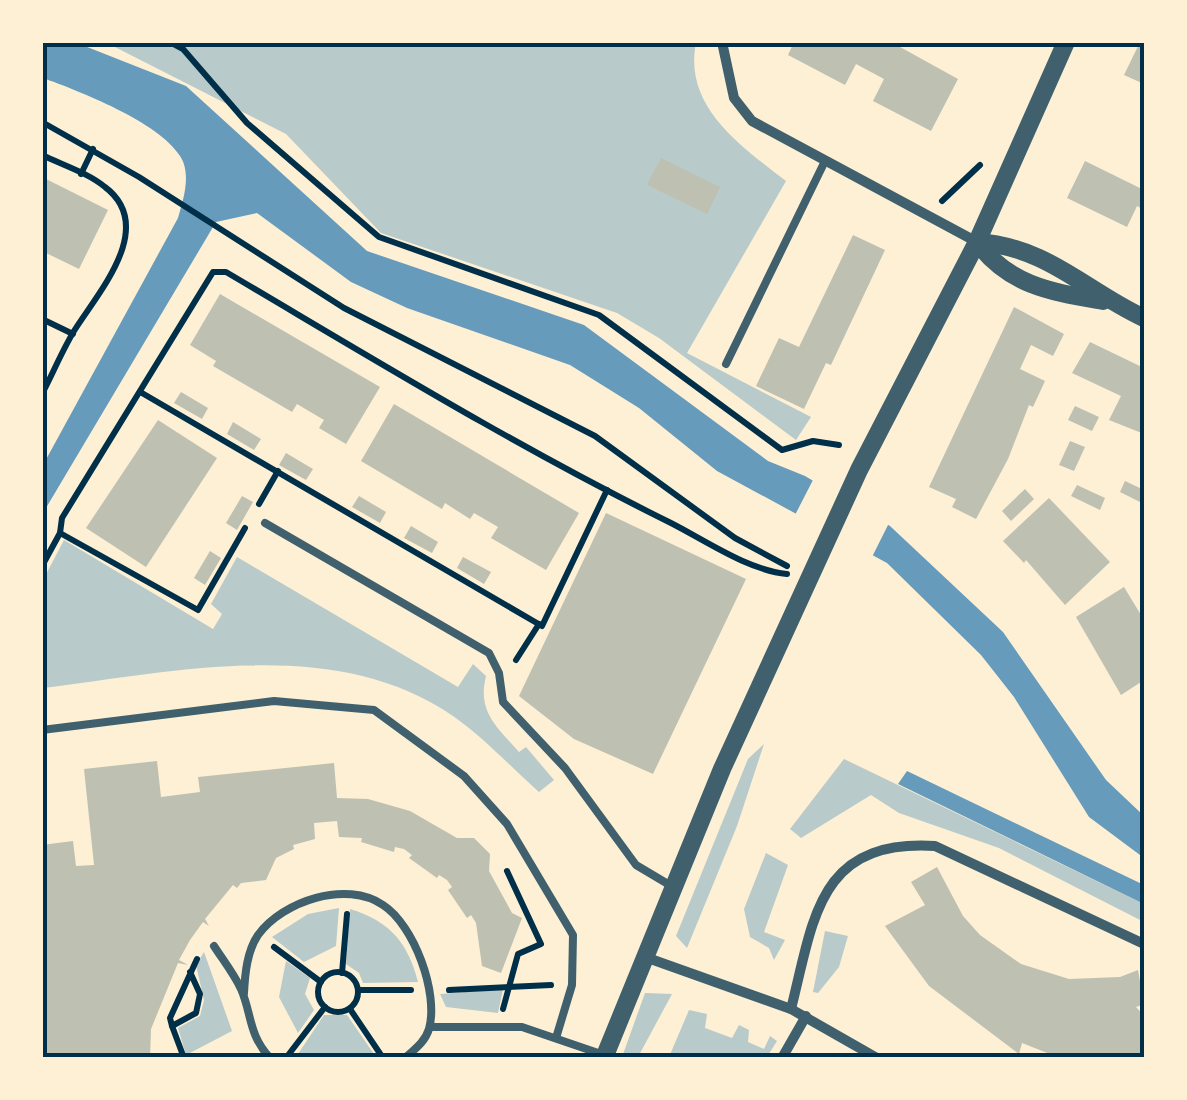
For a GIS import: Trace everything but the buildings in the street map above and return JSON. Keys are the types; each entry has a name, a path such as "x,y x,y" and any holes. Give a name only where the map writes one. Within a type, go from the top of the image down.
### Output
{"street":[{"path":"722,42 734,98 752,121 978,242 1020,248 1070,270 1108,302"},
{"path":"604,1056 722,769 859,470 978,242 1066,42"},
{"path":"978,242 995,267 1031,284 1108,302 1144,318"},
{"path":"791,1010 816,911 828,884 870,852 908,845 935,846 1144,944"},
{"path":"642,956 806,1016 877,1058"},
{"path":"782,1058 806,1016"}],"lane":[{"path":"726,364 825,161"},
{"path":"265,523 489,653 499,673 503,702 565,768 636,865 673,888"},
{"path":"42,730 274,700 374,710 464,776 507,824 573,934 572,985 556,1038"},
{"path":"270,1058 257,1043 243,1004 245,968 258,935 283,913 312,899 349,896 383,905 414,940 428,990 430,1027 421,1044 405,1058"},
{"path":"214,946 244,993"},
{"path":"430,1027 522,1028 604,1056"}],"path":[{"path":"170,42 183,49 247,122 379,237 598,314 782,450 813,441 839,444"},
{"path":"42,122 93,149 238,244 397,338 521,395 595,436 734,538 816,569"},
{"path":"81,174 93,149"},
{"path":"42,155 107,188 123,213 125,241 108,284 73,334 42,394"},
{"path":"42,566 60,533 62,518 213,272 226,272 606,490 775,572 816,569"},
{"path":"42,320 73,334"},
{"path":"142,393 542,626 606,490"},
{"path":"60,533 198,610 278,471"},
{"path":"499,673 522,655 539,624"},
{"path":"500,1027 518,954 541,944 494,845 507,824"},
{"path":"342,973 349,896"},
{"path":"258,935 321,982"},
{"path":"172,1026 196,1013 200,994 190,972 170,1018 172,1026 184,1058"},
{"path":"321,982 342,973"},
{"path":"342,973 354,980 358,990 350,1008"},
{"path":"321,982 319,998 325,1008 336,1012 350,1008"},
{"path":"358,990 572,985"},
{"path":"286,1058 325,1008"},
{"path":"350,1008 382,1058"}],"shaded area":[{"path":"107,43 696,43 694,66 707,106 735,139 786,181 687,353 811,417 796,440 659,338 617,313 381,233 286,134"},
{"path":"64,540 213,629 222,614 211,604 237,557 458,687 473,664 486,676 484,700 491,718 519,752 526,747 554,780 539,792 453,716 407,691 358,675 306,667 253,665 43,688 43,580"},
{"path":"764,744 737,826 687,948 676,936 748,759"},
{"path":"844,759 1144,904 1144,922 999,848 899,813 871,795 801,838 790,829"},
{"path":"766,853 788,865 764,932 785,940 774,960 769,948 750,937 744,909"},
{"path":"339,908 336,946 304,962 272,937 308,914"},
{"path":"350,909 376,920 395,935 409,955 418,982 363,983 359,973 346,964"},
{"path":"825,931 848,936 839,967 818,993 813,992"},
{"path":"204,952 232,1031 186,1055 178,1028 200,1016 204,1000 196,965"},
{"path":"286,961 310,978 305,994 314,1010 298,1033 279,997"},
{"path":"503,989 498,1013 446,1007 440,994"},
{"path":"645,993 672,994 638,1057 622,1057"},
{"path":"689,1010 707,1014 705,1028 732,1038 739,1025 749,1030 748,1042 764,1049 770,1036 777,1041 767,1057 669,1057"},
{"path":"324,1015 347,1015 376,1057 296,1057"}],"water":[{"path":"43,43 77,43 186,86 367,251 584,325 768,461 805,476 890,526 1003,632 1106,780 1144,816 1144,858 1089,817 1014,697 981,655 887,563 717,471 639,408 570,365 407,308 351,282 257,213 216,222 43,513 43,465 178,218 186,179 180,156 155,131 117,109 43,78"},
{"path":"907,771 1144,885 1144,904 898,784"}],"pier":[{"path":"815,476 890,521 870,561 793,519"}]}
